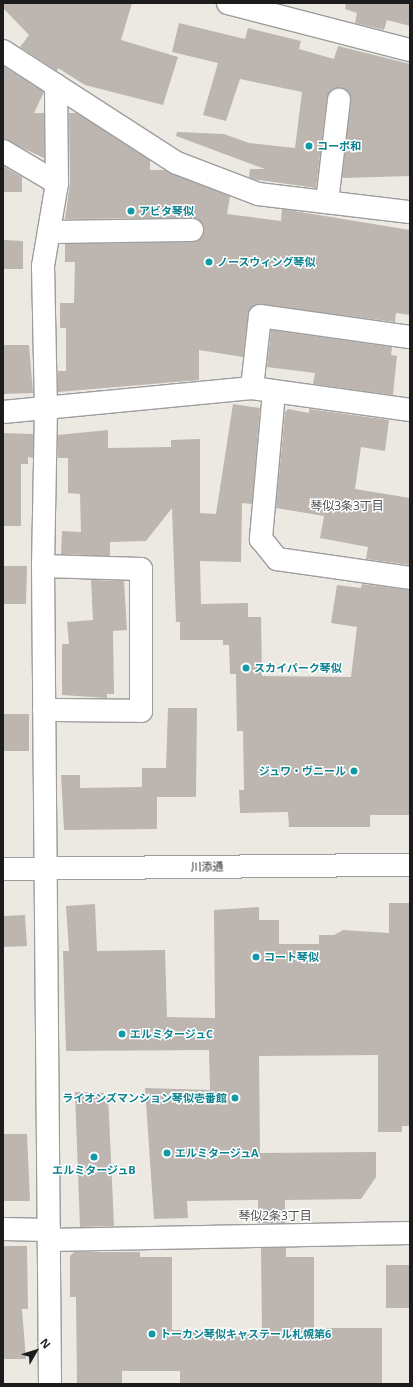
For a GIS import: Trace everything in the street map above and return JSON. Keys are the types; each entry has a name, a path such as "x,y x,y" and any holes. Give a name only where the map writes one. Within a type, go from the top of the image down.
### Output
{"street":[{"path":"228,3 410,50"},
{"path":"3,51 177,163 258,194 410,212"},
{"path":"50,1384 50,1235 43,566 46,409 43,266 58,183 56,85"},
{"path":"327,202 339,100"},
{"path":"3,151 58,183"},
{"path":"49,232 192,230"},
{"path":"252,388 260,316 410,337"},
{"path":"3,412 252,388 410,410"},
{"path":"274,392 261,539 277,559 410,578"},
{"path":"43,566 141,570 141,711 44,710"},
{"name":"川添通","path":"3,869 410,865"},
{"path":"3,1229 50,1235 410,1233"}],"building":[{"path":"3,3 132,3 121,40 178,57 163,105 85,85 58,68 57,71 20,47 29,35 3,8"},
{"path":"346,3 410,3 410,26 387,20 384,30 355,23 357,13 345,9"},
{"path":"179,23 245,39 248,28 301,41 299,49 334,59 338,46 410,64 410,176 342,178 351,101 350,95 341,88 334,89 327,98 316,188 253,179 249,177 250,169 265,169 176,136 177,132 224,134 249,143 295,148 302,92 240,79 226,121 203,115 218,63 172,52"},
{"path":"3,66 44,92 34,113 44,113 44,158 3,139"},
{"path":"69,113 77,113 150,160 150,170 165,170 230,196 227,214 281,221 282,209 410,230 410,315 396,313 395,322 256,304 248,314 243,357 199,350 199,380 58,392 58,371 66,371 66,328 60,328 60,303 74,303 75,262 65,262 65,244 192,242 199,240 204,230 202,223 192,218 65,219 70,183"},
{"path":"3,166 22,177 22,192 3,192"},
{"path":"3,240 23,241 23,269 3,269"},
{"path":"271,330 392,347 391,355 397,356 393,395 313,384 315,373 267,367"},
{"path":"3,345 29,345 33,393 3,394"},
{"path":"233,404 260,408 252,504 242,503 241,562 200,561 201,604 248,603 248,617 261,617 262,676 351,677 357,627 331,623 337,585 361,588 362,584 410,590 410,815 370,815 370,827 289,827 288,812 240,813 239,790 244,790 243,731 237,731 236,674 230,674 229,645 223,645 223,640 180,640 180,622 176,622 172,508 146,541 110,542 110,556 61,554 62,531 81,532 80,494 68,493 68,458 58,458 58,435 108,430 108,448 171,447 171,440 200,439 200,513 216,514"},
{"path":"288,409 309,413 309,409 389,420 385,451 361,447 355,489 410,498 410,565 366,559 368,547 320,538 324,516 276,508 285,412"},
{"path":"3,433 33,434 33,458 28,457 28,464 21,464 21,526 3,526"},
{"path":"3,566 27,566 26,604 3,604"},
{"path":"91,580 124,581 127,630 113,631 114,694 107,694 107,698 62,695 62,644 69,644 67,622 93,620"},
{"path":"168,708 197,708 196,797 157,797 157,829 64,830 61,775 80,775 80,788 142,787 142,768 166,768"},
{"path":"3,714 29,714 29,751 3,751"},
{"path":"389,903 410,903 410,1126 402,1126 402,1132 378,1132 378,1055 259,1056 260,1153 376,1152 376,1177 361,1199 285,1200 285,1223 258,1223 258,1200 187,1201 188,1218 154,1219 145,1088 210,1090 209,1050 66,1051 63,951 69,951 66,906 95,904 97,951 165,950 167,1017 215,1018 214,910 259,907 259,920 279,920 279,944 319,944 319,935 334,935 343,930 389,933"},
{"path":"25,915 27,946 3,947 3,916"},
{"name":"エルミタージュB","path":"75,1092 108,1093 114,1226 80,1227"},
{"path":"3,1134 27,1134 30,1201 3,1201"},
{"path":"3,1246 27,1246 28,1309 22,1309 26,1359 3,1359"},
{"path":"261,1248 286,1248 286,1257 314,1257 314,1328 382,1328 382,1384 180,1384 180,1371 122,1371 122,1384 77,1384 76,1297 70,1297 70,1256 74,1252 140,1252 140,1257 172,1257 172,1330 201,1330 201,1334 262,1334"},
{"path":"386,1265 410,1265 410,1308 386,1308"}],"place":[{"name":"コーポ和","path":"309,146"},
{"name":"アビタ琴似","path":"131,211"},
{"name":"ノースウィング琴似","path":"209,262"},
{"name":"スカイパーク琴似","path":"246,668"},
{"name":"ジュワ・ヴニール","path":"354,771"},
{"name":"コート琴似","path":"256,957"},
{"name":"エルミタージュC","path":"122,1034"},
{"name":"ライオンズマンション琴似壱番館","path":"235,1098"},
{"name":"エルミタージュA","path":"167,1153"},
{"name":"エルミタージュB","path":"94,1157"},
{"name":"トーカン琴似キャステール札幌第6","path":"152,1334"}],"district":[{"name":"琴似3条3丁目","path":"347,506"},
{"name":"琴似2条3丁目","path":"275,1216"}]}
